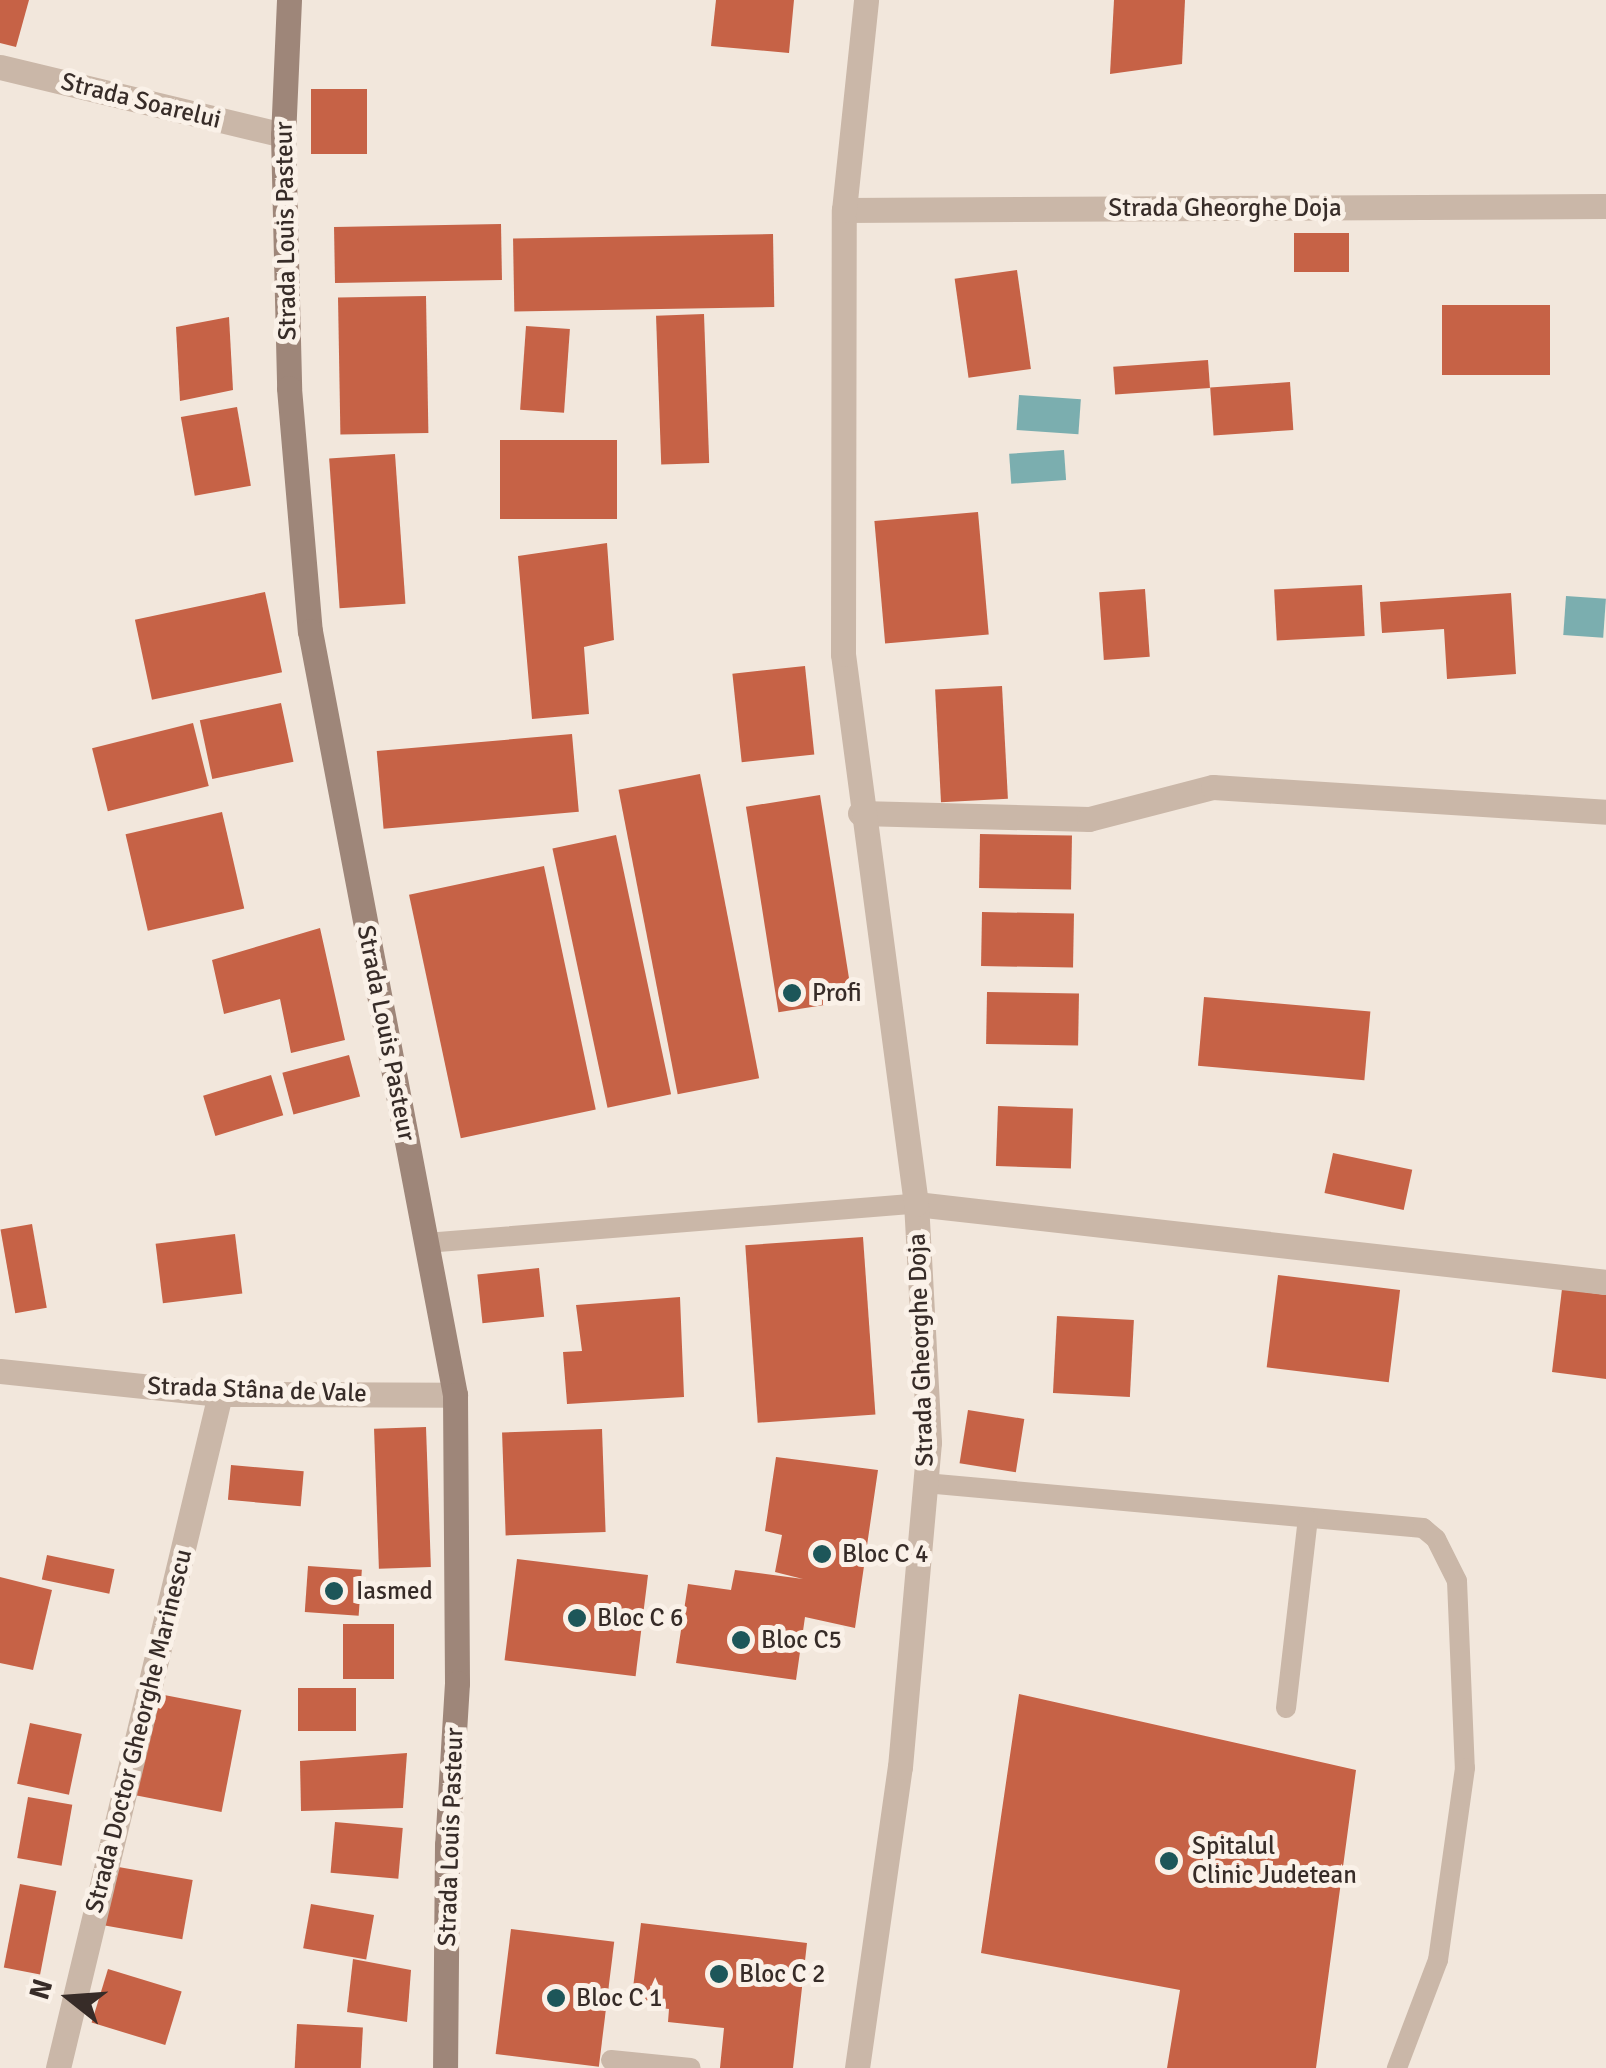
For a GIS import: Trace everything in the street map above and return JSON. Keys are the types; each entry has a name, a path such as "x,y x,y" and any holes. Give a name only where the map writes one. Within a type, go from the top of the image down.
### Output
{"main road":[{"name":"Strada Louis Pasteur","path":"290,0 283,135 289,388 310,632 455,1395 457,1683 447,1845 445,2068"}],"street":[{"name":"Strada Gheorghe Doja","path":"858,2068 900,1767 930,1442 916,1204 860,812 843,654 844,210 866,0"},
{"name":"Strada Soarelui","path":"0,67 283,135"},
{"name":"Strada Gheorghe Doja","path":"844,210 1606,206"},
{"path":"860,812 1089,819 1213,787 1606,812"},
{"path":"916,1204 1606,1282"},
{"name":"Strada Stâna de Vale","path":"0,1371 220,1394 455,1395"},
{"name":"Strada Doctor Gheorghe Marinescu","path":"58,2068 220,1394"}],"lane":[{"path":"426,1243 916,1204"},
{"path":"925,1483 1422,1528 1448,1556 1456,1581 1465,1768 1438,1960 1397,2068"},
{"path":"1286,1708 1308,1519"},
{"path":"611,2060 691,2068"}],"water":[{"path":"1019,395 1081,399 1078,434 1017,430"},
{"path":"1064,450 1066,480 1011,484 1009,454"},
{"path":"1566,596 1606,599 1603,638 1563,635"}],"building":[{"path":"0,0 29,0 16,47 0,43"},
{"path":"716,0 794,0 789,53 711,46"},
{"path":"1114,0 1185,0 1182,64 1110,74"},
{"path":"311,89 367,89 367,154 311,154"},
{"path":"501,224 502,280 335,283 334,227"},
{"path":"1294,233 1349,233 1349,272 1294,272"},
{"path":"773,234 774,307 514,312 513,239"},
{"path":"1017,270 1031,369 969,378 955,279"},
{"path":"426,296 428,433 340,435 338,298"},
{"path":"1442,305 1550,305 1550,375 1442,375"},
{"path":"704,314 709,463 661,465 656,316"},
{"path":"229,317 233,390 180,401 176,327"},
{"path":"526,326 570,329 564,413 520,410"},
{"path":"1208,360 1210,388 1115,395 1113,367"},
{"path":"1290,382 1293,430 1214,435 1210,388"},
{"path":"237,407 251,486 195,496 181,417"},
{"path":"500,440 617,440 617,519 500,519"},
{"path":"395,454 405,604 340,608 329,459"},
{"path":"978,512 989,635 885,644 874,521"},
{"path":"607,543 614,640 584,647 589,714 532,719 518,556"},
{"path":"1362,585 1365,636 1277,641 1274,590"},
{"path":"1145,589 1150,657 1104,660 1099,592"},
{"path":"265,592 282,672 152,700 135,620"},
{"path":"1511,593 1516,674 1447,679 1444,629 1382,633 1380,602"},
{"path":"805,666 814,755 742,762 732,674"},
{"path":"1002,686 1008,799 941,802 935,690"},
{"path":"281,703 293,762 212,779 200,720"},
{"path":"193,723 209,786 108,811 92,748"},
{"path":"572,734 579,812 384,829 377,751"},
{"path":"700,774 759,1078 678,1094 619,790"},
{"path":"820,795 853,1000 778,1012 746,807"},
{"path":"222,812 244,908 148,931 126,834"},
{"path":"980,834 1072,836 1071,890 979,888"},
{"path":"616,835 671,1094 608,1108 552,849"},
{"path":"544,866 596,1110 461,1138 409,895"},
{"path":"982,912 1074,914 1073,968 981,966"},
{"path":"320,928 345,1040 291,1053 280,999 224,1014 212,960"},
{"path":"987,992 1079,994 1078,1046 986,1044"},
{"path":"1204,997 1370,1012 1364,1080 1198,1066"},
{"path":"349,1055 360,1097 293,1114 282,1073"},
{"path":"271,1075 283,1115 215,1136 203,1096"},
{"path":"998,1106 1073,1109 1071,1169 996,1166"},
{"path":"1333,1153 1412,1170 1404,1210 1324,1193"},
{"path":"32,1224 47,1308 15,1313 0,1230"},
{"path":"235,1234 242,1294 163,1303 156,1244"},
{"path":"863,1237 875,1415 758,1423 745,1245"},
{"path":"539,1268 544,1317 482,1323 477,1274"},
{"path":"1278,1275 1400,1290 1389,1382 1267,1367"},
{"path":"1562,1289 1606,1295 1606,1379 1552,1372"},
{"path":"680,1297 684,1397 567,1404 563,1352 582,1351 576,1305"},
{"path":"1057,1316 1134,1320 1130,1397 1053,1393"},
{"path":"968,1410 1024,1419 1016,1472 960,1463"},
{"path":"426,1427 431,1567 379,1569 374,1429"},
{"path":"602,1429 606,1532 506,1535 502,1432"},
{"path":"776,1457 878,1470 855,1628 805,1617 796,1680 676,1663 688,1584 731,1590 735,1570 803,1579 775,1572 782,1535 765,1531"},
{"path":"231,1465 304,1471 301,1506 228,1500"},
{"path":"47,1555 114,1569 109,1594 42,1579"},
{"name":"Bloc C 6","path":"517,1559 648,1575 636,1676 505,1660"},
{"name":"Iasmed","path":"308,1566 362,1570 359,1616 305,1612"},
{"path":"0,1577 52,1590 33,1670 0,1663"},
{"path":"343,1624 394,1624 394,1679 343,1679"},
{"path":"298,1688 356,1688 356,1731 298,1731"},
{"path":"154,1693 241,1710 222,1812 134,1795"},
{"name":"Spitalul Clinic Judetean","path":"1019,1694 1356,1770 1316,2068 1167,2068 1180,1990 981,1953"},
{"path":"30,1723 82,1734 69,1795 17,1784"},
{"path":"407,1753 403,1808 301,1811 300,1761"},
{"path":"28,1797 72,1805 62,1866 17,1858"},
{"path":"335,1822 403,1828 398,1879 331,1873"},
{"path":"107,1865 193,1880 182,1939 97,1924"},
{"path":"20,1884 56,1891 40,1974 4,1967"},
{"path":"311,1904 374,1915 366,1959 303,1948"},
{"name":"Bloc C 2","path":"641,1923 807,1943 793,2068 720,2068 724,2028 668,2022 669,2009 631,2004"},
{"name":"Bloc C 1","path":"511,1929 614,1942 599,2067 496,2054"},
{"path":"353,1959 411,1970 407,2022 347,2012"},
{"path":"108,1969 182,1992 165,2045 92,2023"},
{"path":"297,2024 363,2027 361,2068 295,2068"}],"place":[{"name":"Profi","path":"792,993"},
{"name":"Bloc C 4","path":"822,1554"},
{"name":"Iasmed","path":"334,1591"},
{"name":"Bloc C 6","path":"577,1618"},
{"name":"Bloc C5","path":"741,1640"},
{"name":"Spitalul Clinic Judetean","path":"1169,1861"},
{"name":"Bloc C 2","path":"719,1974"},
{"name":"Bloc C 1","path":"556,1998"}]}
